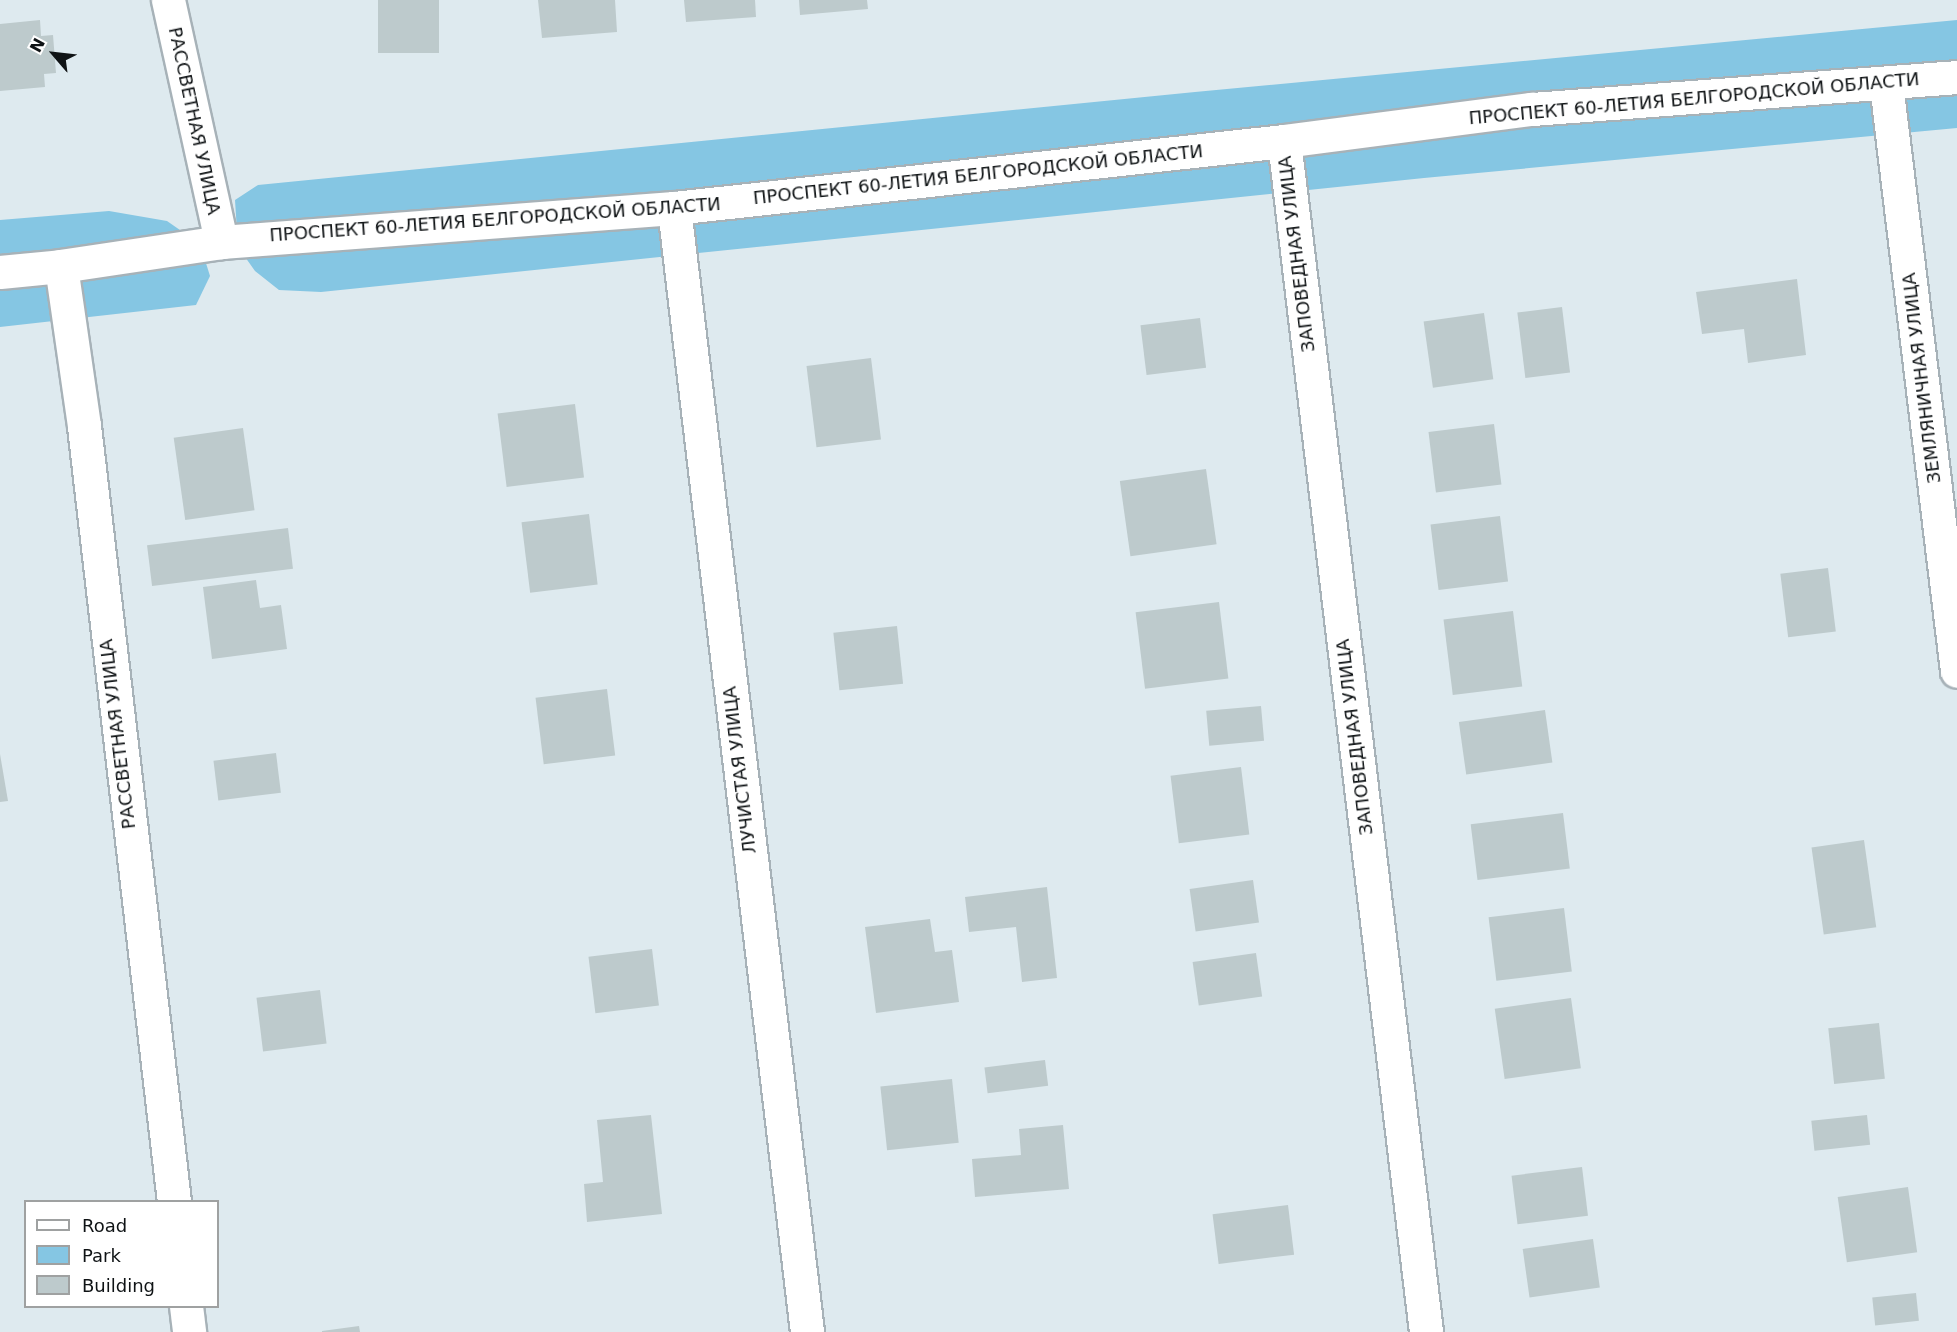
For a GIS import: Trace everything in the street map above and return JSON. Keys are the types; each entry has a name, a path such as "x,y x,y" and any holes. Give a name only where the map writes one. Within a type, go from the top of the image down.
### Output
{"street":[{"name":"РАССВЕТНАЯ УЛИЦА","path":"168,0 221,242"},
{"name":"ПРОСПЕКТ 60-ЛЕТИЯ БЕЛГОРОДСКОЙ ОБЛАСТИ","path":"0,272 61,266 221,242 674,208 1284,141 1532,109 1957,77"},
{"name":"ЗЕМЛЯНИЧНАЯ УЛИЦА","path":"1886,84 1957,671"},
{"name":"ЗАПОВЕДНАЯ УЛИЦА","path":"1284,141 1426,1332"},
{"name":"ЛУЧИСТАЯ УЛИЦА","path":"674,208 807,1332"},
{"name":"РАССВЕТНАЯ УЛИЦА","path":"61,266 84,426 174,1200"},
{"path":"186,1308 189,1332"}],"green space":[{"path":"1957,20 1957,128 1424,178 321,292 279,290 255,271 238,247 235,200 258,185 1195,92"},
{"path":"109,211 167,221 200,244 210,276 196,305 0,327 0,220"}],"building":[{"path":"378,0 439,0 439,53 378,53"},
{"path":"538,0 615,0 617,32 542,38"},
{"path":"684,0 755,0 756,17 686,22"},
{"path":"799,0 867,0 868,9 800,15"},
{"path":"40,20 41,36 53,35 56,73 44,74 45,87 0,91 0,24"},
{"path":"1797,279 1806,355 1748,363 1744,329 1702,334 1696,292"},
{"path":"1562,307 1570,373 1525,378 1517,312"},
{"path":"1484,313 1493,379 1433,388 1424,321"},
{"path":"1200,318 1206,368 1147,375 1140,325"},
{"path":"871,358 881,439 816,447 806,366"},
{"path":"575,404 584,477 507,487 498,414"},
{"path":"1494,424 1501,485 1436,493 1428,432"},
{"path":"243,428 255,510 185,520 174,438"},
{"path":"1206,469 1217,544 1130,556 1120,481"},
{"path":"589,514 598,584 530,593 522,522"},
{"path":"1500,516 1508,582 1439,590 1431,525"},
{"path":"288,528 293,569 152,586 147,545"},
{"path":"1828,568 1836,632 1788,637 1780,574"},
{"path":"256,580 260,608 281,605 287,649 212,659 203,587"},
{"path":"1219,602 1228,678 1145,689 1136,612"},
{"path":"1513,611 1522,686 1453,695 1444,620"},
{"path":"897,626 903,684 839,690 833,633"},
{"path":"607,689 615,756 544,764 536,698"},
{"path":"1261,706 1264,741 1209,746 1206,711"},
{"path":"1545,710 1552,762 1466,775 1459,722"},
{"path":"276,753 281,793 218,800 213,761"},
{"path":"0,754 8,801 0,802"},
{"path":"1241,767 1249,834 1179,843 1171,776"},
{"path":"1563,813 1570,869 1478,880 1471,824"},
{"path":"1864,840 1876,927 1824,935 1812,847"},
{"path":"1253,880 1259,923 1196,931 1190,889"},
{"path":"1047,887 1057,978 1022,982 1016,927 969,932 965,897"},
{"path":"1564,908 1572,972 1496,981 1489,917"},
{"path":"930,919 935,952 952,950 959,1002 876,1013 865,927"},
{"path":"652,949 659,1006 595,1013 588,957"},
{"path":"1256,953 1262,997 1199,1005 1193,962"},
{"path":"320,990 327,1044 263,1051 256,998"},
{"path":"1571,998 1581,1068 1505,1079 1495,1009"},
{"path":"1879,1023 1885,1079 1834,1084 1828,1028"},
{"path":"1045,1060 1048,1086 988,1093 984,1067"},
{"path":"952,1079 959,1143 887,1150 880,1087"},
{"path":"651,1115 662,1214 587,1222 584,1184 603,1182 597,1120"},
{"path":"1867,1115 1870,1145 1814,1151 1811,1121"},
{"path":"1063,1125 1069,1189 975,1197 972,1159 1021,1155 1019,1129"},
{"path":"1582,1167 1588,1216 1518,1224 1512,1176"},
{"path":"1908,1187 1917,1252 1847,1262 1838,1197"},
{"path":"1288,1205 1294,1255 1219,1264 1213,1214"},
{"path":"1593,1239 1600,1288 1530,1297 1523,1249"},
{"path":"1916,1293 1919,1321 1875,1325 1872,1298"},
{"path":"359,1326 360,1332 322,1332 322,1331"}]}
